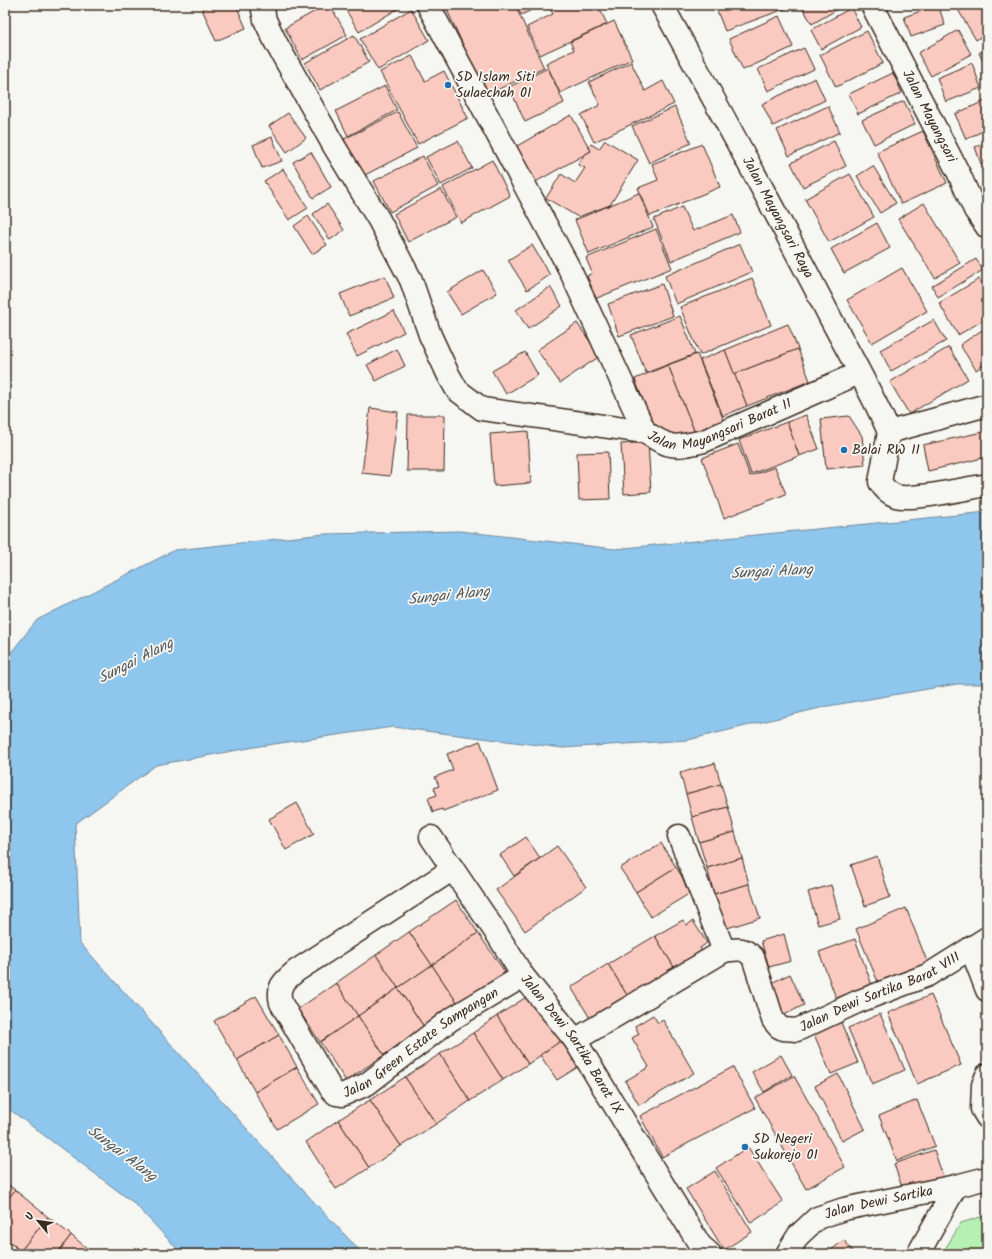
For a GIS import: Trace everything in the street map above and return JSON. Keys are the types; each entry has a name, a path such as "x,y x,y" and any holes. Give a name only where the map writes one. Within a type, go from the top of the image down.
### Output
{"street":[{"name":"Jalan Mayangsari Barat II","path":"262,5 265,20 276,43 334,146 379,220 411,280 430,335 448,374 457,390 482,409 644,432 663,443 677,447 704,441 859,373"},
{"path":"428,5 569,268 644,432"},
{"name":"Jalan Mayangsari Raya","path":"662,5 782,224 876,404 889,432"},
{"name":"Jalan Mayangsari","path":"872,5 959,174 975,210 987,227"},
{"path":"987,405 889,432 880,482 888,492 897,497 915,497 987,485"},
{"path":"680,836 724,951"},
{"name":"Jalan Dewi Sartika Barat IX","path":"431,837 524,976 576,1040 602,1086 700,1245 710,1254"},
{"name":"Jalan Green Estate Sampangan","path":"453,869 296,971 280,986 279,995 281,1003 331,1089 336,1094 342,1095 367,1084 450,1020 524,976"},
{"name":"Jalan Dewi Sartika Barat VIII","path":"576,1040 724,951 738,949 746,950 753,957 773,1020 779,1027 789,1030 797,1030 857,1002 928,975 979,943 987,990"},
{"path":"987,1075 984,1085 982,1109 987,1117"},
{"name":"Jalan Dewi Sartika","path":"787,1254 798,1236 817,1218 844,1209 956,1186 987,1178"},
{"path":"918,1254 956,1186"}],"green space":[{"path":"987,1215 987,1254 942,1254 961,1223"}],"water":[{"name":"Sungai Alang","path":"987,512 987,684 957,684 828,706 688,740 563,748 393,727 260,746 156,765 75,824 80,943 283,1169 363,1254 182,1254 134,1203 5,1106 5,660 37,620 175,550 325,534 459,531 615,549"}],"building":[{"path":"211,5 236,5 246,28 216,41 202,9"},
{"path":"326,5 330,5 347,35 302,60 285,28"},
{"path":"343,5 404,5 359,32"},
{"path":"458,5 515,5 544,68 486,95 447,10"},
{"path":"517,5 542,5 521,15"},
{"path":"548,5 598,5 607,24 540,55 527,27 553,14"},
{"path":"725,5 786,5 787,8 725,31 716,8"},
{"path":"801,5 845,5 812,24"},
{"path":"938,5 945,25 911,37 904,17"},
{"path":"962,5 987,5 987,33 976,40 957,8"},
{"path":"851,8 861,27 821,49 811,30"},
{"path":"411,9 429,40 378,70 360,39"},
{"path":"779,16 793,47 743,70 729,39"},
{"path":"614,21 632,59 560,93 546,63 574,50 570,42"},
{"path":"958,30 971,54 931,76 918,53"},
{"path":"867,31 883,63 836,87 820,55"},
{"path":"354,35 369,62 320,90 305,63"},
{"path":"804,48 814,69 768,91 758,69"},
{"path":"987,49 987,70 979,53"},
{"path":"412,56 425,81 444,71 468,118 418,144 380,72"},
{"path":"631,62 645,91 663,81 674,104 594,142 581,115 600,105 589,82"},
{"path":"972,63 981,88 946,102 937,78"},
{"path":"548,68 564,103 525,122 509,87"},
{"path":"893,73 902,93 858,114 849,94"},
{"path":"815,78 825,100 773,126 762,104"},
{"path":"385,86 397,110 348,136 336,111"},
{"path":"987,100 987,129 966,139 955,114"},
{"path":"904,101 915,124 874,144 862,120"},
{"path":"828,106 840,132 789,156 777,130"},
{"path":"675,107 691,143 649,163 632,126"},
{"path":"398,112 417,148 363,176 344,139"},
{"path":"288,113 306,138 287,152 269,126"},
{"path":"571,115 591,151 530,185 510,150"},
{"path":"923,131 947,183 901,204 877,152"},
{"path":"272,137 282,161 262,168 253,145"},
{"path":"605,140 638,160 610,205 578,217 546,198 561,174 575,183 585,168 578,165 584,155 591,151 589,147 591,144 599,149"},
{"path":"458,141 472,168 441,185 426,157"},
{"path":"834,141 846,166 803,187 791,163"},
{"path":"987,143 987,162 981,164 975,147"},
{"path":"702,144 720,187 650,216 638,188 658,180 652,164"},
{"path":"311,152 331,187 313,198 293,162"},
{"path":"423,156 438,186 390,212 374,181"},
{"path":"492,160 510,196 461,223 443,187"},
{"path":"873,166 896,203 880,213 857,176"},
{"path":"987,166 987,181 984,182 981,167"},
{"path":"283,169 308,208 289,220 264,181"},
{"path":"850,174 874,217 829,242 805,199"},
{"path":"441,189 456,217 408,242 394,214"},
{"path":"987,189 987,207 986,207 982,190"},
{"path":"639,193 653,227 589,254 575,220"},
{"path":"924,203 960,263 935,278 898,219"},
{"path":"327,204 344,230 330,240 313,214"},
{"path":"682,207 693,231 733,215 740,232 671,261 654,219"},
{"path":"308,216 327,245 312,254 294,226"},
{"path":"877,223 890,248 844,273 831,249"},
{"path":"656,229 672,268 592,300 588,290 592,288 587,276 592,273 586,258"},
{"path":"740,244 752,272 676,304 665,276"},
{"path":"532,245 550,275 527,290 508,260"},
{"path":"976,259 983,270 938,297 932,286"},
{"path":"902,268 927,311 872,343 847,300"},
{"path":"483,270 497,293 461,314 447,292"},
{"path":"385,276 394,298 349,316 340,294"},
{"path":"752,278 771,325 700,355 680,307"},
{"path":"979,279 987,293 987,318 958,335 939,303"},
{"path":"662,284 673,316 619,336 608,304"},
{"path":"550,287 562,306 528,329 516,310"},
{"path":"394,311 404,332 357,356 346,334"},
{"path":"680,316 695,354 646,373 631,335"},
{"path":"934,320 946,341 891,371 880,350"},
{"path":"577,323 600,356 560,383 537,350"},
{"path":"788,324 798,349 734,374 725,350"},
{"path":"982,330 987,337 987,363 976,370 960,345"},
{"path":"949,347 968,379 909,414 890,382"},
{"path":"397,349 405,366 376,381 367,365"},
{"path":"798,349 810,381 747,406 734,374"},
{"path":"725,350 747,406 723,416 700,360"},
{"path":"525,352 538,375 506,394 492,371"},
{"path":"697,354 724,421 695,433 668,365"},
{"path":"668,365 695,433 679,438 653,429 635,379"},
{"path":"370,408 398,412 390,476 362,473"},
{"path":"408,415 445,415 444,471 407,471"},
{"path":"806,415 819,449 799,456 787,422"},
{"name":"Balai RW II","path":"849,416 862,436 865,465 826,469 821,419"},
{"path":"787,422 799,456 751,474 739,440"},
{"path":"528,431 531,483 494,486 490,434"},
{"path":"987,431 987,457 928,471 923,445"},
{"path":"648,442 651,492 624,494 621,444"},
{"path":"738,444 750,476 775,467 786,494 724,518 702,458"},
{"path":"608,452 610,499 579,500 577,453"},
{"path":"480,741 498,790 443,811 442,809 433,812 428,798 437,795 434,788 439,786 435,777 453,770 447,754"},
{"path":"715,763 721,784 686,794 680,773"},
{"path":"721,784 728,807 692,817 686,794"},
{"path":"297,803 314,834 286,850 269,819"},
{"path":"728,807 735,832 699,842 692,817"},
{"path":"735,832 742,858 707,868 699,842"},
{"path":"526,837 540,858 514,876 500,855"},
{"path":"661,843 676,867 636,892 620,868"},
{"path":"557,846 586,887 525,931 496,890"},
{"path":"877,856 890,897 865,906 851,865"},
{"path":"742,858 749,884 714,894 707,868"},
{"path":"676,867 692,892 651,917 636,892"},
{"path":"749,884 760,918 724,929 714,894"},
{"path":"831,885 840,919 818,925 808,892"},
{"path":"456,900 478,933 432,965 409,932"},
{"path":"906,908 930,969 881,989 856,929"},
{"path":"683,920 687,925 693,921 707,943 700,948 704,955 677,972 655,936"},
{"path":"409,932 432,965 398,988 376,955"},
{"path":"478,933 505,972 458,1004 432,965"},
{"path":"784,934 791,961 769,967 761,941"},
{"path":"655,936 677,972 630,1000 608,964"},
{"path":"855,939 872,985 836,998 819,952"},
{"path":"376,955 398,988 358,1016 336,983"},
{"path":"608,964 630,1000 593,1023 571,987"},
{"path":"432,965 458,1004 424,1027 398,988"},
{"path":"790,974 804,1005 782,1016 767,985"},
{"path":"336,983 358,1016 320,1042 298,1009"},
{"path":"398,988 424,1027 384,1055 358,1016"},
{"path":"531,994 561,1041 528,1064 497,1016"},
{"path":"931,995 961,1065 917,1084 888,1013"},
{"path":"256,996 279,1035 237,1060 214,1021"},
{"path":"837,1013 858,1063 831,1074 810,1025"},
{"path":"880,1014 905,1070 872,1084 848,1028"},
{"path":"653,1015 658,1023 663,1020 694,1073 639,1105 625,1081 649,1067 632,1038 639,1034 635,1026"},
{"path":"358,1016 384,1055 346,1081 320,1042"},
{"path":"497,1016 528,1064 503,1080 473,1033"},
{"path":"473,1033 503,1080 470,1101 440,1054"},
{"path":"279,1035 297,1067 255,1092 237,1060"},
{"path":"561,1041 578,1067 557,1080 540,1055"},
{"path":"440,1054 470,1101 436,1124 405,1077"},
{"path":"781,1055 792,1075 764,1092 752,1072"},
{"path":"297,1067 319,1104 277,1129 255,1092"},
{"path":"733,1067 755,1108 662,1157 640,1116"},
{"path":"838,1074 865,1129 842,1141 815,1086"},
{"path":"794,1076 845,1167 806,1189 755,1098"},
{"path":"405,1077 436,1124 401,1146 370,1100"},
{"path":"370,1100 401,1146 369,1168 338,1120"},
{"path":"917,1100 935,1146 897,1161 879,1116"},
{"path":"338,1120 369,1168 336,1189 306,1142"},
{"path":"748,1147 783,1202 751,1223 716,1168"},
{"path":"934,1150 944,1179 904,1193 894,1164"},
{"path":"715,1171 752,1232 724,1250 686,1189"},
{"path":"5,1182 15,1190 5,1203"},
{"path":"15,1190 48,1217 18,1254 5,1244 5,1203"},
{"path":"48,1217 71,1235 57,1254 18,1254"},
{"path":"71,1235 94,1254 57,1254"},
{"path":"844,1240 855,1254 826,1254"}],"place":[{"name":"SD Islam Siti Sulaechah 01","path":"448,85"},
{"name":"Balai RW II","path":"844,450"},
{"name":"SD Negeri Sukorejo 01","path":"745,1147"}]}
